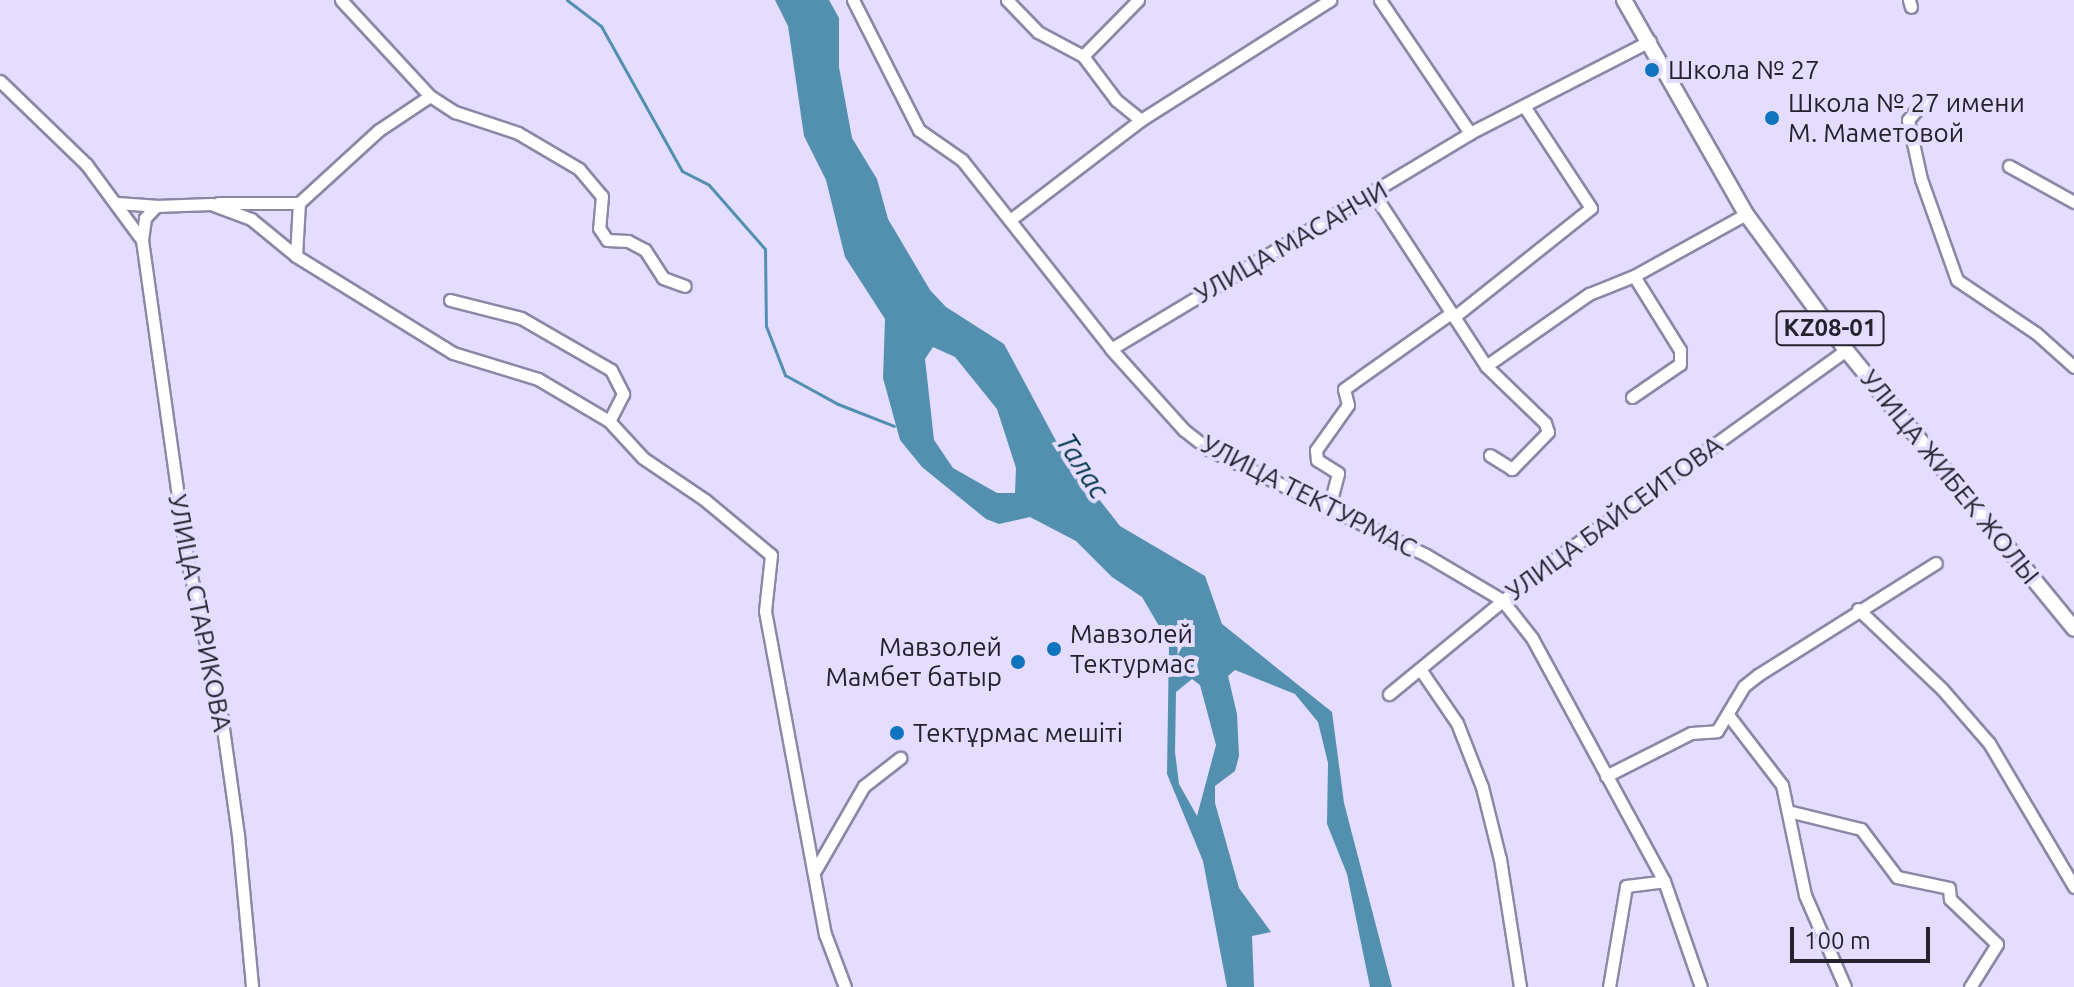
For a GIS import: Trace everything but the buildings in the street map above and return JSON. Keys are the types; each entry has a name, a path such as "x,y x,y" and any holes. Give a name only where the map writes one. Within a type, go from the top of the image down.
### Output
{"main road":[{"name":"УЛИЦА ЖИБЕК ЖОЛЫ","path":"1624,0 1746,214 1846,350 2074,629"}],"street":[{"path":"341,0 430,96 455,112 518,133 564,158 597,185 602,196 599,228 607,240 628,241 645,250 663,278 685,286"},
{"name":"УЛИЦА ТЕКТУРМАС","path":"853,0 907,113 919,130 962,160 1111,349 1184,430 1208,449 1328,511 1426,555 1502,600 1532,638 1664,881 1701,987"},
{"path":"1007,0 1038,32 1083,56 1116,100 1141,120"},
{"path":"1083,56 1138,0"},
{"path":"1010,220 1141,120 1330,0"},
{"path":"1380,0 1470,133"},
{"name":"УЛИЦА МАСАНЧИ","path":"1111,349 1374,194 1470,133 1650,41"},
{"path":"0,81 43,118 117,203 142,240"},
{"path":"117,203 156,206 299,203 379,130 430,96"},
{"path":"1927,98 1908,120 1921,179 1957,280 2036,333 2074,367"},
{"path":"1328,511 1338,473 1317,460 1316,450 1348,405 1344,389 1452,315 1591,208 1524,106"},
{"path":"2009,166 2074,202"},
{"path":"1374,194 1486,366 1545,423 1548,432 1512,469 1490,455"},
{"path":"296,256 299,203"},
{"path":"211,204 251,219 296,256 453,353 538,379 609,421 643,458 705,500 771,555 765,611 816,869 825,934 845,987"},
{"path":"142,240 145,218 156,206"},
{"path":"1486,366 1589,294 1634,276 1746,214"},
{"name":"УЛИЦА СТАРИКОВА","path":"142,240 186,554 220,707 236,821 252,987"},
{"path":"1632,397 1680,364 1672,334 1634,276"},
{"path":"450,300 521,318 611,370 623,394 609,421"},
{"name":"УЛИЦА БАЙСЕИТОВА","path":"1389,694 1502,600 1846,350"},
{"path":"1606,776 1691,733 1717,731 1729,716 1744,686 1858,609 1936,563"},
{"path":"1858,609 1942,689 1989,743 2074,887"},
{"path":"1420,669 1457,723 1482,787 1500,859 1520,987"},
{"path":"1729,716 1778,775 1805,895 1845,987"},
{"path":"816,869 864,786 900,758"},
{"path":"1788,811 1861,829 1897,877 1949,888 1950,899 1997,944 1970,987"},
{"path":"1609,987 1626,886 1664,881"}],"water":[{"path":"775,0 829,0 839,18 839,67 852,138 877,179 888,219 930,290 946,307 1004,344 1062,452 1120,526 1205,576 1222,624 1332,712 1344,803 1392,987 1370,987 1347,874 1327,824 1328,763 1318,722 1295,694 1235,670 1228,676 1237,714 1239,756 1235,771 1215,786 1215,803 1239,888 1271,932 1252,936 1254,987 1227,987 1203,861 1167,774 1169,643 1142,597 1112,577 1076,541 1030,517 999,524 986,519 922,467 900,440 883,378 885,319 845,257 826,180 804,136 788,26","holes":["933,347 955,357 997,409 1016,468 1015,493 997,493 953,468 934,440 925,359","1192,679 1200,685 1216,745 1197,816 1179,784 1175,752 1176,692"]}],"waterway":[{"path":"567,0 601,26 682,171 709,185 765,249 766,326 785,375 838,404 894,426"}],"place":[{"name":"Школа № 27","path":"1652,70"},
{"name":"Школа № 27 имени М. Маметовой","path":"1772,118"},
{"name":"Мавзолей Тектурмас","path":"1054,649"},
{"name":"Мавзолей Мамбет батыр","path":"1018,662"},
{"name":"Тектұрмас мешіті","path":"897,733"}],"water label":[{"name":"Талас","path":"1083,466"}]}
